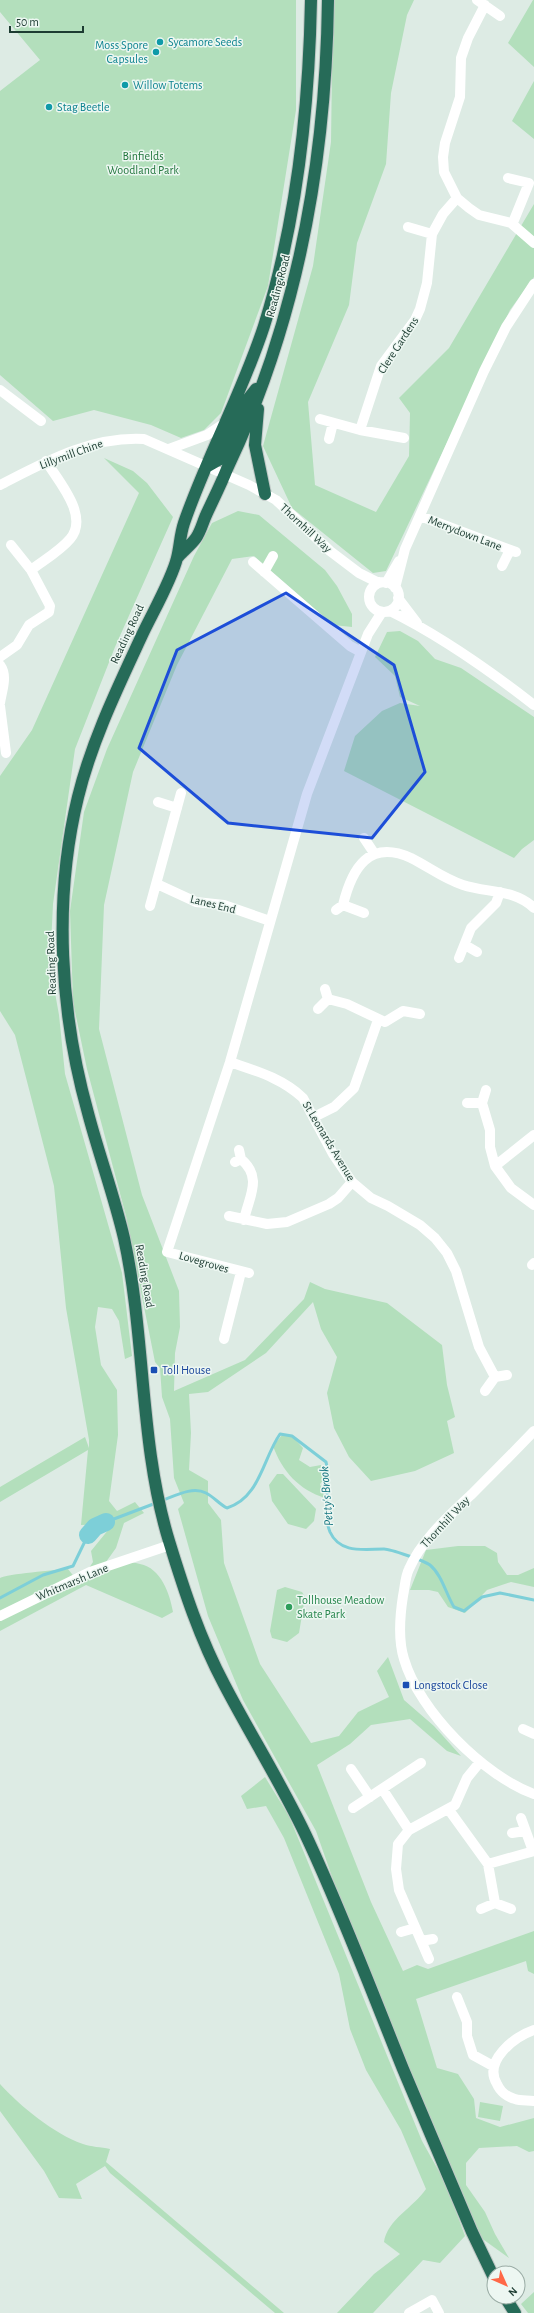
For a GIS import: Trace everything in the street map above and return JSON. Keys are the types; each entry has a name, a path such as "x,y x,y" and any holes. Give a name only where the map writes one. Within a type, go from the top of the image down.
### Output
{"highway":[{"name":"Reading Road","path":"177,558 179,540 184,523 206,467 241,390 264,326 288,233 305,114 311,0"},
{"name":"Reading Road","path":"328,0 324,107 314,188 292,289 264,379 240,442 196,537 177,558 115,693 94,744 77,801 65,897 66,993 72,1048 88,1116 124,1238 138,1317 149,1442 158,1496 170,1545 209,1652 226,1688 287,1798 317,1861 472,2232 488,2265"},
{"path":"206,467 220,459 245,403 264,379"},
{"path":"264,379 254,438 266,494"}],"street":[{"path":"500,16 481,3 461,58 460,97 445,143 443,157 444,172 457,198 479,216 511,223 534,243"},
{"path":"508,178 529,184 514,220 511,223"},
{"name":"Clere Gardens","path":"360,430 382,366 415,320 420,309 427,283 432,234 443,214 457,198"},
{"path":"408,227 432,234"},
{"path":"230,1062 307,794 368,634 386,611 397,603 390,588 403,554 484,371 506,327 534,284"},
{"path":"0,390 40,421"},
{"path":"320,419 360,430 404,438"},
{"path":"329,439 333,423"},
{"path":"169,449 207,435 225,424"},
{"name":"Lillymill Chine","path":"0,485 46,462 95,443 111,439 144,439 206,467"},
{"path":"31,570 72,538 76,527 77,518 74,508 46,462"},
{"name":"Thornhill Way","path":"206,467 266,494 284,506 330,552 359,573 390,588 418,625"},
{"name":"Merrydown Lane","path":"420,516 513,551 502,566"},
{"path":"0,656 17,646 29,626 49,612 50,606 48,598 31,570 11,545"},
{"path":"264,572 273,556"},
{"path":"253,562 350,646 361,652"},
{"path":"359,573 365,585 370,603"},
{"path":"368,634 371,589 390,588"},
{"name":"Thornhill Way","path":"370,603 418,625 506,683 534,705"},
{"path":"0,665 4,670 5,678 0,703"},
{"path":"0,706 6,753"},
{"path":"150,906 181,793"},
{"path":"158,802 177,808"},
{"path":"364,838 374,853"},
{"path":"364,913 340,907 348,882 364,860 374,853 391,852 402,854 439,875 463,885 519,897 534,908"},
{"name":"Lanes End","path":"157,884 196,902 224,905 270,921"},
{"path":"459,958 471,928 496,903 500,892"},
{"path":"465,945 477,952"},
{"path":"325,988 328,999"},
{"path":"318,1009 328,999"},
{"path":"328,999 347,1004 378,1020 386,1022 403,1011 420,1014"},
{"path":"314,1117 334,1107 354,1088 378,1020"},
{"name":"St Leonards Avenue","path":"230,1062 280,1081 295,1090 303,1098 333,1154 352,1182 370,1198 388,1206 420,1225 435,1238 447,1253 456,1271 478,1347 495,1377"},
{"name":"Lovegroves","path":"224,1338 245,1273 167,1252 230,1062"},
{"path":"486,1090 482,1103 490,1130 490,1147 495,1166 511,1188 534,1205"},
{"path":"467,1103 482,1103"},
{"path":"495,1166 533,1137"},
{"path":"238,1157 251,1169 254,1179 244,1220"},
{"path":"229,1216 267,1224 299,1218 338,1198 352,1182"},
{"path":"485,1391 495,1377 506,1375"},
{"name":"Thornhill Way","path":"534,1431 439,1526 419,1551 408,1570 400,1621 404,1658 416,1688 434,1715 480,1762 516,1788 534,1794"},
{"name":"Whitmarsh Lane","path":"0,1616 90,1572 170,1545"},
{"path":"523,1729 534,1734"},
{"path":"429,1959 399,1890 396,1868 398,1844 409,1830 449,1810 455,1805 465,1783 480,1762"},
{"path":"353,1808 383,1790 422,1763"},
{"path":"351,1769 364,1777 370,1797"},
{"path":"383,1790 409,1830"},
{"path":"449,1810 488,1864 495,1903"},
{"path":"488,1864 533,1851 525,1831 522,1818"},
{"path":"512,1832 525,1831"},
{"path":"481,1909 495,1903 511,1909"},
{"path":"401,1932 415,1928"},
{"path":"421,1941 433,1939"},
{"path":"457,1997 467,2022 467,2036 473,2055 493,2066"},
{"path":"534,2030 523,2034 506,2047 493,2066 494,2080 500,2091 514,2099 534,2101"},
{"path":"409,2313 432,2300 439,2313"}],"highlighted area":[{"path":"286,593 394,665 425,772 372,838 228,823 139,748 177,650"}],"green space":[{"name":"Binfields Woodland Park","path":"0,0 296,0 296,110 268,286 221,413 204,430 181,438 151,425 94,410 53,421 0,375 0,91 40,60 0,12"},
{"path":"333,0 414,0 407,15 391,93 386,164 357,243 349,305 308,402 315,485 376,512 409,456 410,413 399,398 449,348 534,204 534,277 510,310 386,571 373,573 292,508 263,446 313,266 331,142"},
{"path":"534,0 534,67 508,43"},
{"path":"534,81 534,139 512,121"},
{"path":"104,458 133,471 147,483 173,517 115,647 75,749 53,904 50,965 59,1015 65,1074 122,1273 132,1356 125,1359 119,1321 112,1309 98,1307 95,1327 101,1365 117,1390 118,1435 109,1501 117,1511 135,1502 144,1513 124,1523 116,1548 106,1562 136,1563 147,1566 154,1571 159,1576 167,1590 173,1612 162,1618 86,1585 0,1631 0,1578 21,1574 68,1569 79,1583 93,1562 91,1551 113,1524 81,1525 88,1450 0,1502 0,1487 85,1437 89,1448 89,1440 66,1308 54,1186 15,1035 0,1011 0,776 32,730 139,493"},
{"path":"238,511 259,515 325,570 337,586 352,614 352,627 333,625 254,556 232,559 177,665 133,772 104,905 99,1029 142,1195 179,1291 180,1327 175,1353 174,1391 245,1360 304,1299 310,1282 325,1289 387,1303 442,1345 447,1385 455,1417 447,1421 454,1453 415,1471 371,1481 349,1457 334,1428 327,1393 337,1357 321,1329 313,1302 266,1353 208,1392 189,1394 191,1433 189,1470 208,1481 208,1503 221,1520 224,1563 260,1664 311,1743 339,1736 358,1712 389,1697 377,1671 388,1657 404,1700 434,1726 461,1756 447,1751 410,1719 371,1725 350,1744 317,1765 371,1902 403,1971 417,1965 428,1969 534,1931 534,1974 528,1971 526,1961 416,1999 437,2068 458,2074 474,2099 476,2118 500,2127 534,2118 534,2151 529,2152 517,2146 479,2148 466,2163 466,2185 485,2212 495,2234 509,2258 477,2235 337,1891 316,1831 243,1700 208,1616 178,1509 184,1503 174,1478 170,1419 162,1397 160,1368 155,1362 126,1216 87,1069 73,1002 70,911 84,812 107,749 194,556 212,523"},
{"path":"400,631 418,641 435,659 461,668 534,717 534,840 522,849 514,858 344,771 355,736 382,711 400,703 420,706 400,697 395,676 375,657 387,632"},
{"path":"282,1435 292,1436 303,1448 299,1460 310,1467 321,1465 326,1477 320,1484 325,1498 299,1485 281,1464 273,1446"},
{"path":"277,1474 283,1474 316,1509 314,1521 306,1529 288,1524 272,1501 269,1485"},
{"path":"458,1546 485,1546 497,1553 498,1562 507,1575 518,1575 534,1568 534,1587 511,1582 487,1590 465,1613 448,1607 438,1592 429,1590 410,1590 426,1550"},
{"name":"Tollhouse Meadow Skate Park","path":"285,1587 302,1592 305,1597 299,1633 287,1642 272,1638 270,1631 277,1590"},
{"path":"265,1777 289,1816 422,2141 446,2184 465,2236 440,2263 423,2260 373,2313 337,2313 374,2274 400,2254 384,2242 386,2234 395,2220 421,2196 426,2189 401,2130 366,2070 350,2029 339,1974 284,1838 266,1806 247,1809 241,1796"},
{"path":"0,2084 27,2110 61,2134 86,2145 110,2149 106,2162 284,2313 275,2313 110,2173 105,2166 76,2184 82,2199 59,2198 44,2171 0,2111"},
{"path":"480,2102 503,2106 500,2121 478,2117"},
{"path":"534,2292 534,2313 528,2313 522,2305 526,2305 526,2299"}],"waterway":[{"name":"Petty's Brook","path":"161,1501 184,1492 201,1491 212,1496 221,1505 227,1508 238,1503 247,1496 254,1487 280,1434 292,1436 326,1462 328,1471 326,1506 327,1524 334,1539 340,1544 353,1549 384,1549 427,1563 438,1574 454,1607 464,1611 482,1597 500,1593 534,1600"},
{"name":"Petty's Brook","path":"106,1522 156,1503"},
{"name":"Petty's Brook","path":"88,1535 95,1527 106,1522"},
{"name":"Petty's Brook","path":"0,1598 43,1575 73,1566 88,1535"}],"place":[{"name":"Sycamore Seeds","path":"160,42"},
{"name":"Moss Spore Capsules","path":"156,52"},
{"name":"Willow Totems","path":"125,85"},
{"name":"Stag Beetle","path":"49,107"},
{"name":"Toll House","path":"154,1370"},
{"name":"Tollhouse Meadow Skate Park","path":"289,1607"},
{"name":"Longstock Close","path":"406,1685"}]}
